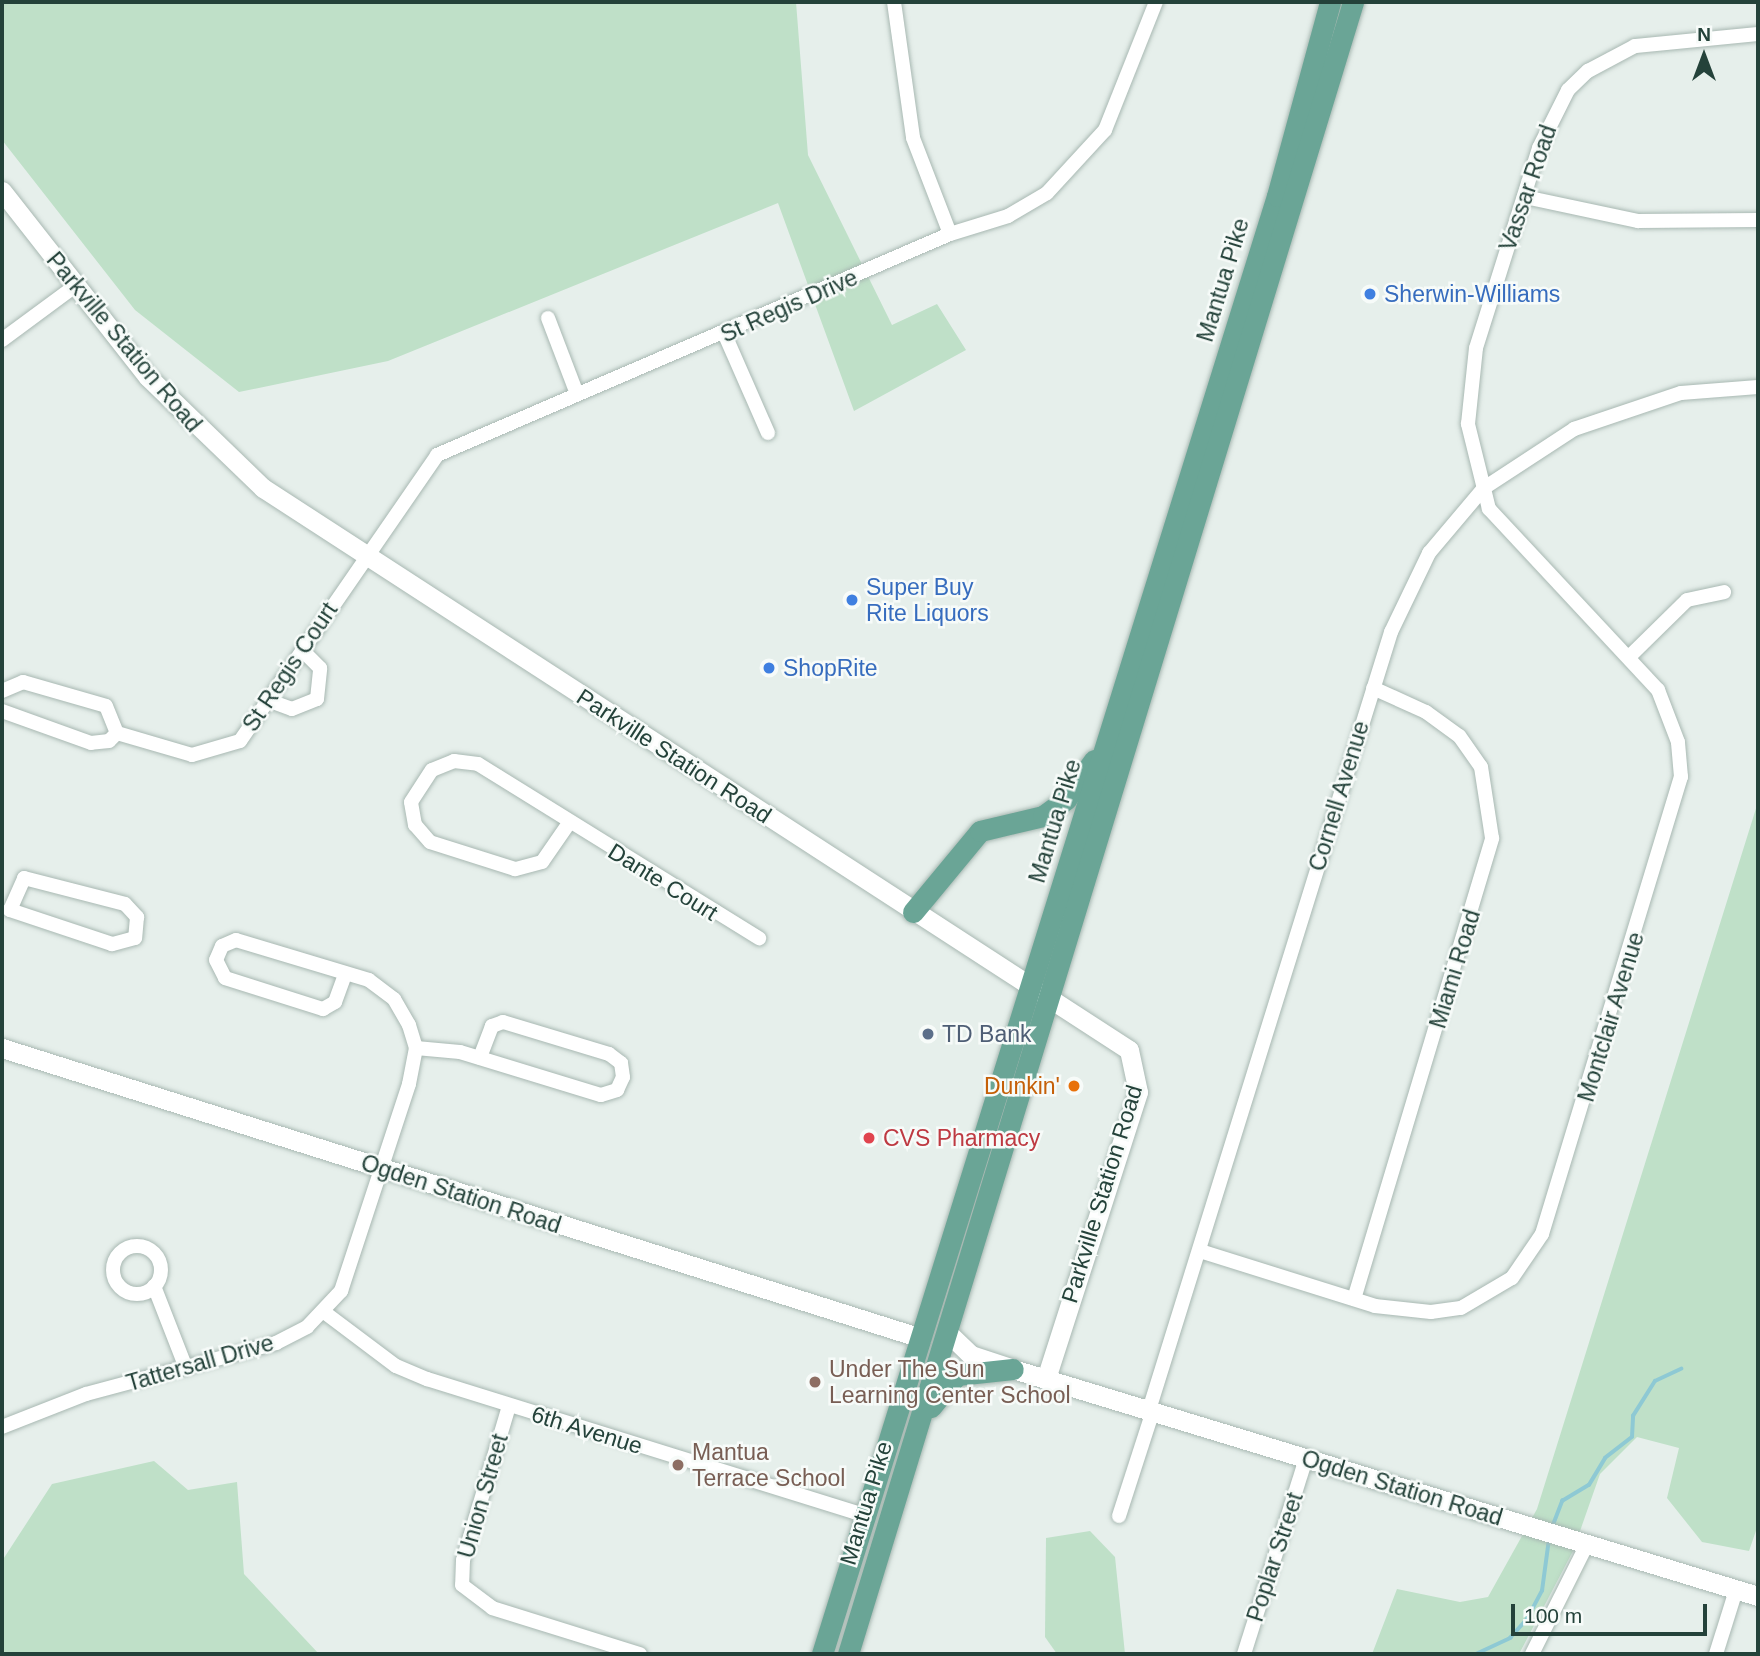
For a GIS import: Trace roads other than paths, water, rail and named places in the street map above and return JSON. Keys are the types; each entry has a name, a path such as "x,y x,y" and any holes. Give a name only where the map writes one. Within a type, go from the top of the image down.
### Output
{"main road":[{"name":"Mantua Pike","path":"848,1654 947,1332 1110,734 1330,2"},
{"name":"Mantua Pike","path":"822,1654 922,1338 1040,993 1353,2"},
{"name":"Parkville Station Road","path":"2,191 74,287 204,437 263,488 1129,1050 1138,1092 1046,1380"},
{"path":"914,912 979,831 1043,816 1066,799 1110,734"},
{"name":"Ogden Station Road","path":"2,1048 922,1338"},
{"name":"Ogden Station Road","path":"947,1332 971,1355 1046,1380 1758,1596"},
{"path":"859,1612 869,1601 932,1404 957,1375 1013,1369"}],"street":[{"path":"894,2 907,114 925,180 950,234"},
{"name":"St Regis Drive","path":"365,555 437,455 577,394 725,335 950,234 1028,206 1081,160 1105,130 1156,2"},
{"name":"Vassar Road","path":"1484,488 1472,452 1469,395 1476,348 1551,117 1588,71 1635,46 1758,34"},
{"path":"1525,197 1639,220 1758,220"},
{"path":"2,340 74,287"},
{"path":"548,318 577,394"},
{"path":"725,335 768,433"},
{"name":"Cornell Avenue","path":"1119,1516 1373,688 1429,554 1484,488 1528,455 1613,412 1681,393 1758,387"},
{"name":"Montclair Avenue","path":"1200,1251 1400,1311 1461,1308 1511,1278 1542,1234 1678,799 1678,742 1671,715 1629,657 1508,536 1489,509 1484,488"},
{"name":"St Regis Court","path":"117,733 174,752 209,754 240,741 270,701 365,555"},
{"path":"1629,657 1687,600 1724,592"},
{"path":"270,701 292,709 317,699 320,668 302,650"},
{"path":"2,691 23,682 106,706 117,733 109,741 91,743 2,711"},
{"name":"Miami Road","path":"1354,1299 1493,838 1481,767 1466,745 1426,712 1373,688"},
{"name":"Dante Court","path":"569,822 542,862 515,869 430,842 415,825 411,802 432,770 471,762 759,938"},
{"path":"31,877 125,904 138,928 132,941 120,946 6,909 18,883 31,877"},
{"path":"345,974 335,1002 323,1009 225,978 216,960 222,946 236,940 369,980 394,999 416,1048 480,1058 601,1095 617,1090 623,1077 621,1063 610,1055 503,1022 492,1026 480,1058"},
{"name":"Tattersall Drive","path":"2,1427 86,1394 276,1343 324,1312 352,1266 383,1170 416,1048"},
{"path":"154,1286 186,1368"},
{"name":"6th Avenue","path":"324,1312 396,1366 509,1406 866,1517"},
{"name":"Union Street","path":"509,1406 463,1560 463,1585 492,1608 640,1654"},
{"name":"Poplar Street","path":"1244,1654 1306,1459"},
{"path":"1532,1654 1587,1544"},
{"path":"1716,1654 1737,1590"}],"waterway":[{"path":"1553,1525 1562,1501 1589,1485 1605,1458 1632,1437 1633,1416 1655,1381 1681,1369"},
{"path":"1476,1654 1510,1638 1527,1619 1542,1591 1549,1539"}],"place":[{"name":"Sherwin-Williams","path":"1370,294"},
{"name":"Super Buy Rite Liquors","path":"852,600"},
{"name":"ShopRite","path":"769,668"},
{"name":"TD Bank","path":"928,1034"},
{"name":"Dunkin'","path":"1074,1086"},
{"name":"CVS Pharmacy","path":"869,1138"},
{"name":"Under The Sun Learning Center School","path":"815,1382"},
{"name":"Mantua Terrace School","path":"678,1465"}]}
